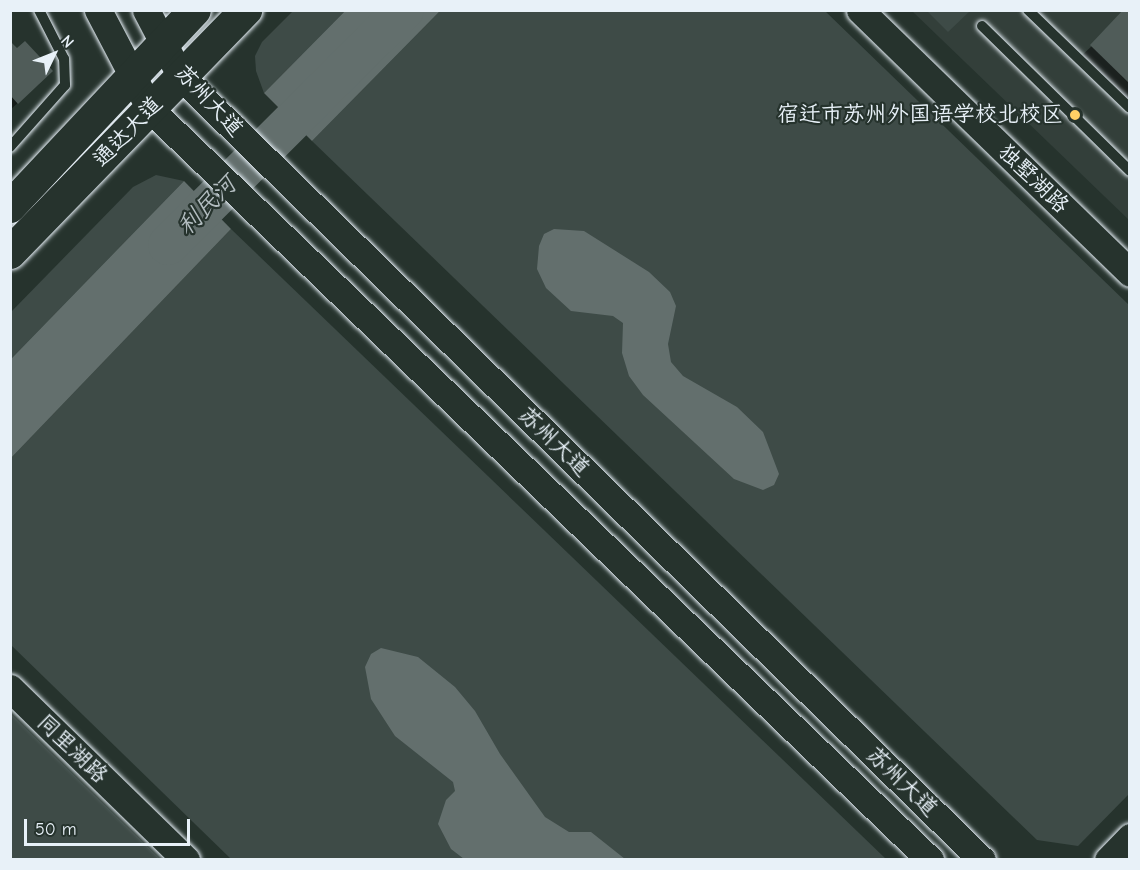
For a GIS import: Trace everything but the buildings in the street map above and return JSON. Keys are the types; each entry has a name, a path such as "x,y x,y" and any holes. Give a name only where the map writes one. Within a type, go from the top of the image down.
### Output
{"main road":[{"name":"通达大道","path":"10,207 134,78 195,10"},
{"name":"通达大道","path":"10,254 160,118 190,86 246,10"}],"street":[{"name":"苏州大道","path":"98,10 134,78 160,118 930,860"},
{"name":"苏州大道","path":"146,10 163,44 190,86 982,860"},
{"name":"独墅湖路","path":"860,10 1130,273"},
{"name":"同里湖路","path":"10,688 186,860"},
{"path":"1108,860 1130,837"}],"lane":[{"path":"13,139 65,85 64,59 39,10"},
{"path":"1028,10 1130,108"},
{"path":"982,26 1130,171"}],"shaded area":[{"path":"293,11 345,11 264,93 256,71 255,56 262,42"},
{"path":"440,11 825,11 1129,305 1129,794 1078,846 1037,840 312,141"},
{"name":"宿迁市苏州外国语学校北校区","path":"912,11 1129,11 1129,220"},
{"path":"927,11 970,11 948,32"},
{"path":"156,175 184,181 11,359 11,312 133,187"},
{"path":"231,229 886,859 231,859 11,645 11,458"},
{"path":"11,714 160,859 11,859"}],"water":[{"path":"345,11 440,11 312,141 264,93"},
{"path":"184,181 231,229 11,458 11,359"},
{"path":"554,229 584,231 649,272 670,292 676,306 668,344 671,362 683,376 737,407 763,432 779,474 774,485 763,490 734,479 643,395 629,376 622,353 623,323 613,316 571,311 546,288 537,269 539,246 544,234"},
{"path":"381,648 418,657 455,687 475,711 500,754 545,817 569,832 591,832 625,859 464,859 451,849 438,824 446,800 455,791 453,782 395,736 371,699 365,667 371,654"}],"waterway":[{"name":"利民河","path":"168,245 404,10"}],"place":[{"name":"宿迁市苏州外国语学校北校区","path":"1075,115"}]}
